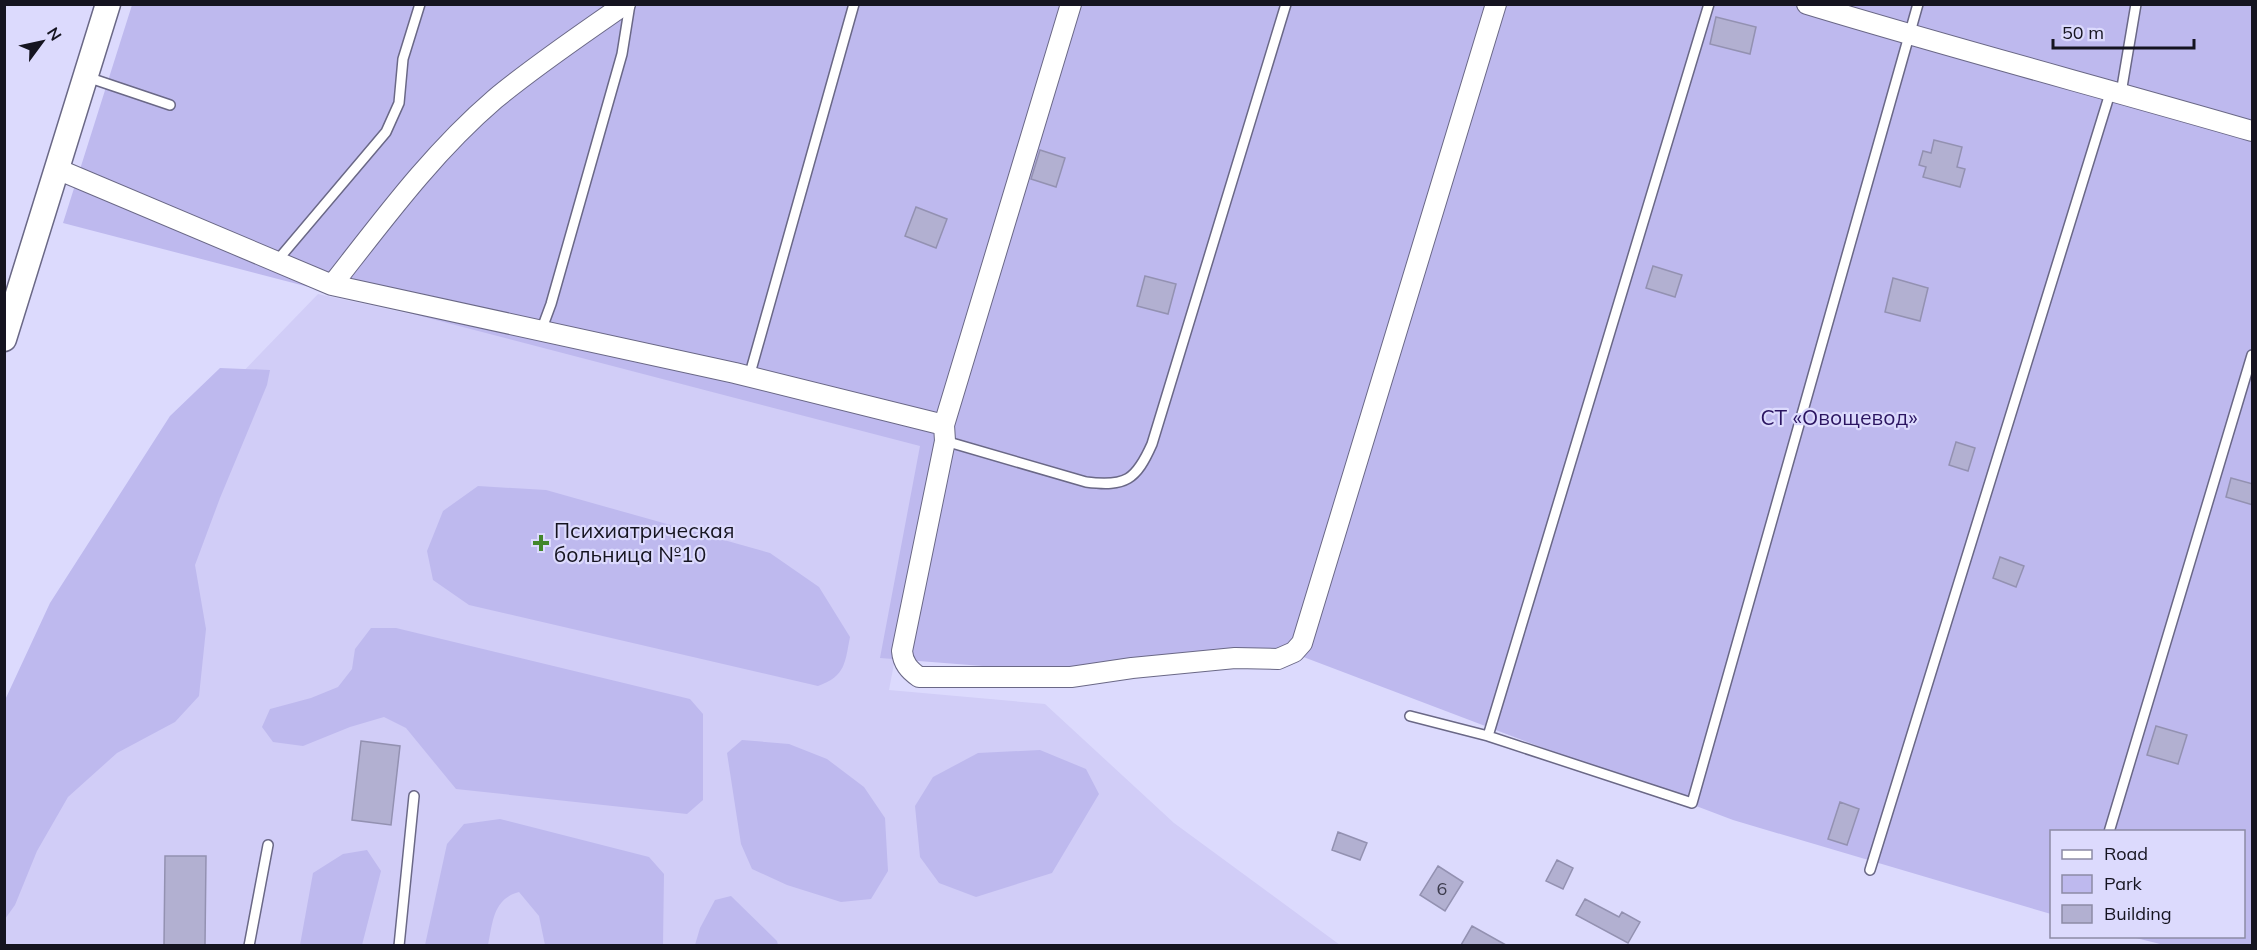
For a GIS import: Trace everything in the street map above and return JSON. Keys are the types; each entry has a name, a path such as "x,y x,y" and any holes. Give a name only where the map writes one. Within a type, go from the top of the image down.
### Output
{"street":[{"path":"4,339 108,4"},
{"path":"332,285 415,178 494,100 625,4"},
{"path":"1071,4 945,433 902,651 903,659 910,671 919,677 1071,677 1235,658 1278,659 1294,652 1302,643 1496,4"},
{"path":"1807,4 1908,35 2116,91 2253,131"},
{"path":"57,169 332,285 749,376 945,433"}],"lane":[{"path":"276,262 386,132 399,103 403,59 420,4"},
{"path":"541,331 554,293 622,54 630,4"},
{"path":"749,376 854,4"},
{"path":"945,433 1086,482 1120,483 1141,468 1152,444 1286,4"},
{"path":"1488,736 1709,4"},
{"path":"1410,716 1488,736 1692,803 1918,4"},
{"path":"1870,870 2116,91 2136,4"},
{"path":"85,77 170,105"},
{"path":"2109,830 2253,356"},
{"path":"399,945 414,796"},
{"path":"249,945 268,845"}],"shaded area":[{"name":"Психиатрическая больница №10","path":"318,294 919,423 936,443 889,690 1045,704 1174,823 1340,945 5,946 4,777 205,411"}],"green space":[{"name":"СТ «Овощевод»","path":"132,5 2252,5 2252,945 2164,945 2136,938 2245,938 2245,830 2050,830 2050,914 1733,820 1285,650 1045,671 880,658 920,446 63,223"},
{"path":"220,368 270,370 267,385 195,565 206,629 199,696 175,722 117,753 68,797 37,851 15,905 5,919 5,700 50,603 170,416"},
{"path":"478,486 546,490 770,553 819,587 850,637 843,667 834,678 818,686 469,605 433,580 427,551 443,511"},
{"path":"371,628 396,628 690,699 703,714 703,800 687,814 456,789 406,728 384,717 350,727 303,746 273,742 262,727 270,709 311,698 338,687 352,669 355,649"},
{"path":"742,740 789,744 827,759 864,787 885,818 888,871 871,899 841,902 787,885 752,869 741,844 727,753"},
{"path":"1040,750 1086,769 1099,794 1052,873 976,897 939,883 920,857 915,806 933,777 978,753"},
{"path":"500,819 649,857 664,874 663,945 545,945 539,916 519,892 510,895 499,906 493,920 488,945 425,945 447,844 464,824"},
{"path":"367,850 381,871 362,945 300,945 313,873 343,854"},
{"path":"731,896 777,941 778,945 695,945 700,928 715,900"}],"building":[{"path":"1716,17 1756,27 1750,54 1710,44"},
{"path":"1934,140 1962,147 1957,167 1965,169 1960,187 1923,177 1926,167 1919,165 1923,151 1931,153"},
{"path":"1040,150 1065,158 1056,187 1031,179"},
{"path":"916,207 947,219 936,248 905,236"},
{"path":"1653,266 1682,275 1675,297 1646,288"},
{"path":"1145,276 1176,284 1168,314 1137,306"},
{"path":"1893,278 1928,288 1920,321 1885,312"},
{"path":"1956,442 1975,448 1968,471 1949,465"},
{"path":"2231,478 2253,484 2253,505 2226,497"},
{"path":"2000,557 2024,566 2016,587 1993,578"},
{"path":"2156,726 2187,735 2178,764 2147,755"},
{"path":"361,741 400,746 391,825 352,820"},
{"path":"1840,802 1859,809 1847,845 1828,839"},
{"path":"1338,832 1367,843 1360,860 1332,850"},
{"path":"165,856 206,856 205,945 164,945"},
{"path":"1557,860 1573,868 1563,889 1546,881"},
{"path":"1438,866 1463,882 1445,911 1420,895"},
{"path":"1585,899 1619,917 1622,912 1640,922 1628,943 1576,915"},
{"path":"1472,926 1506,945 1461,945"}],"place":[{"name":"Психиатрическая больница №10","path":"541,543"}]}
